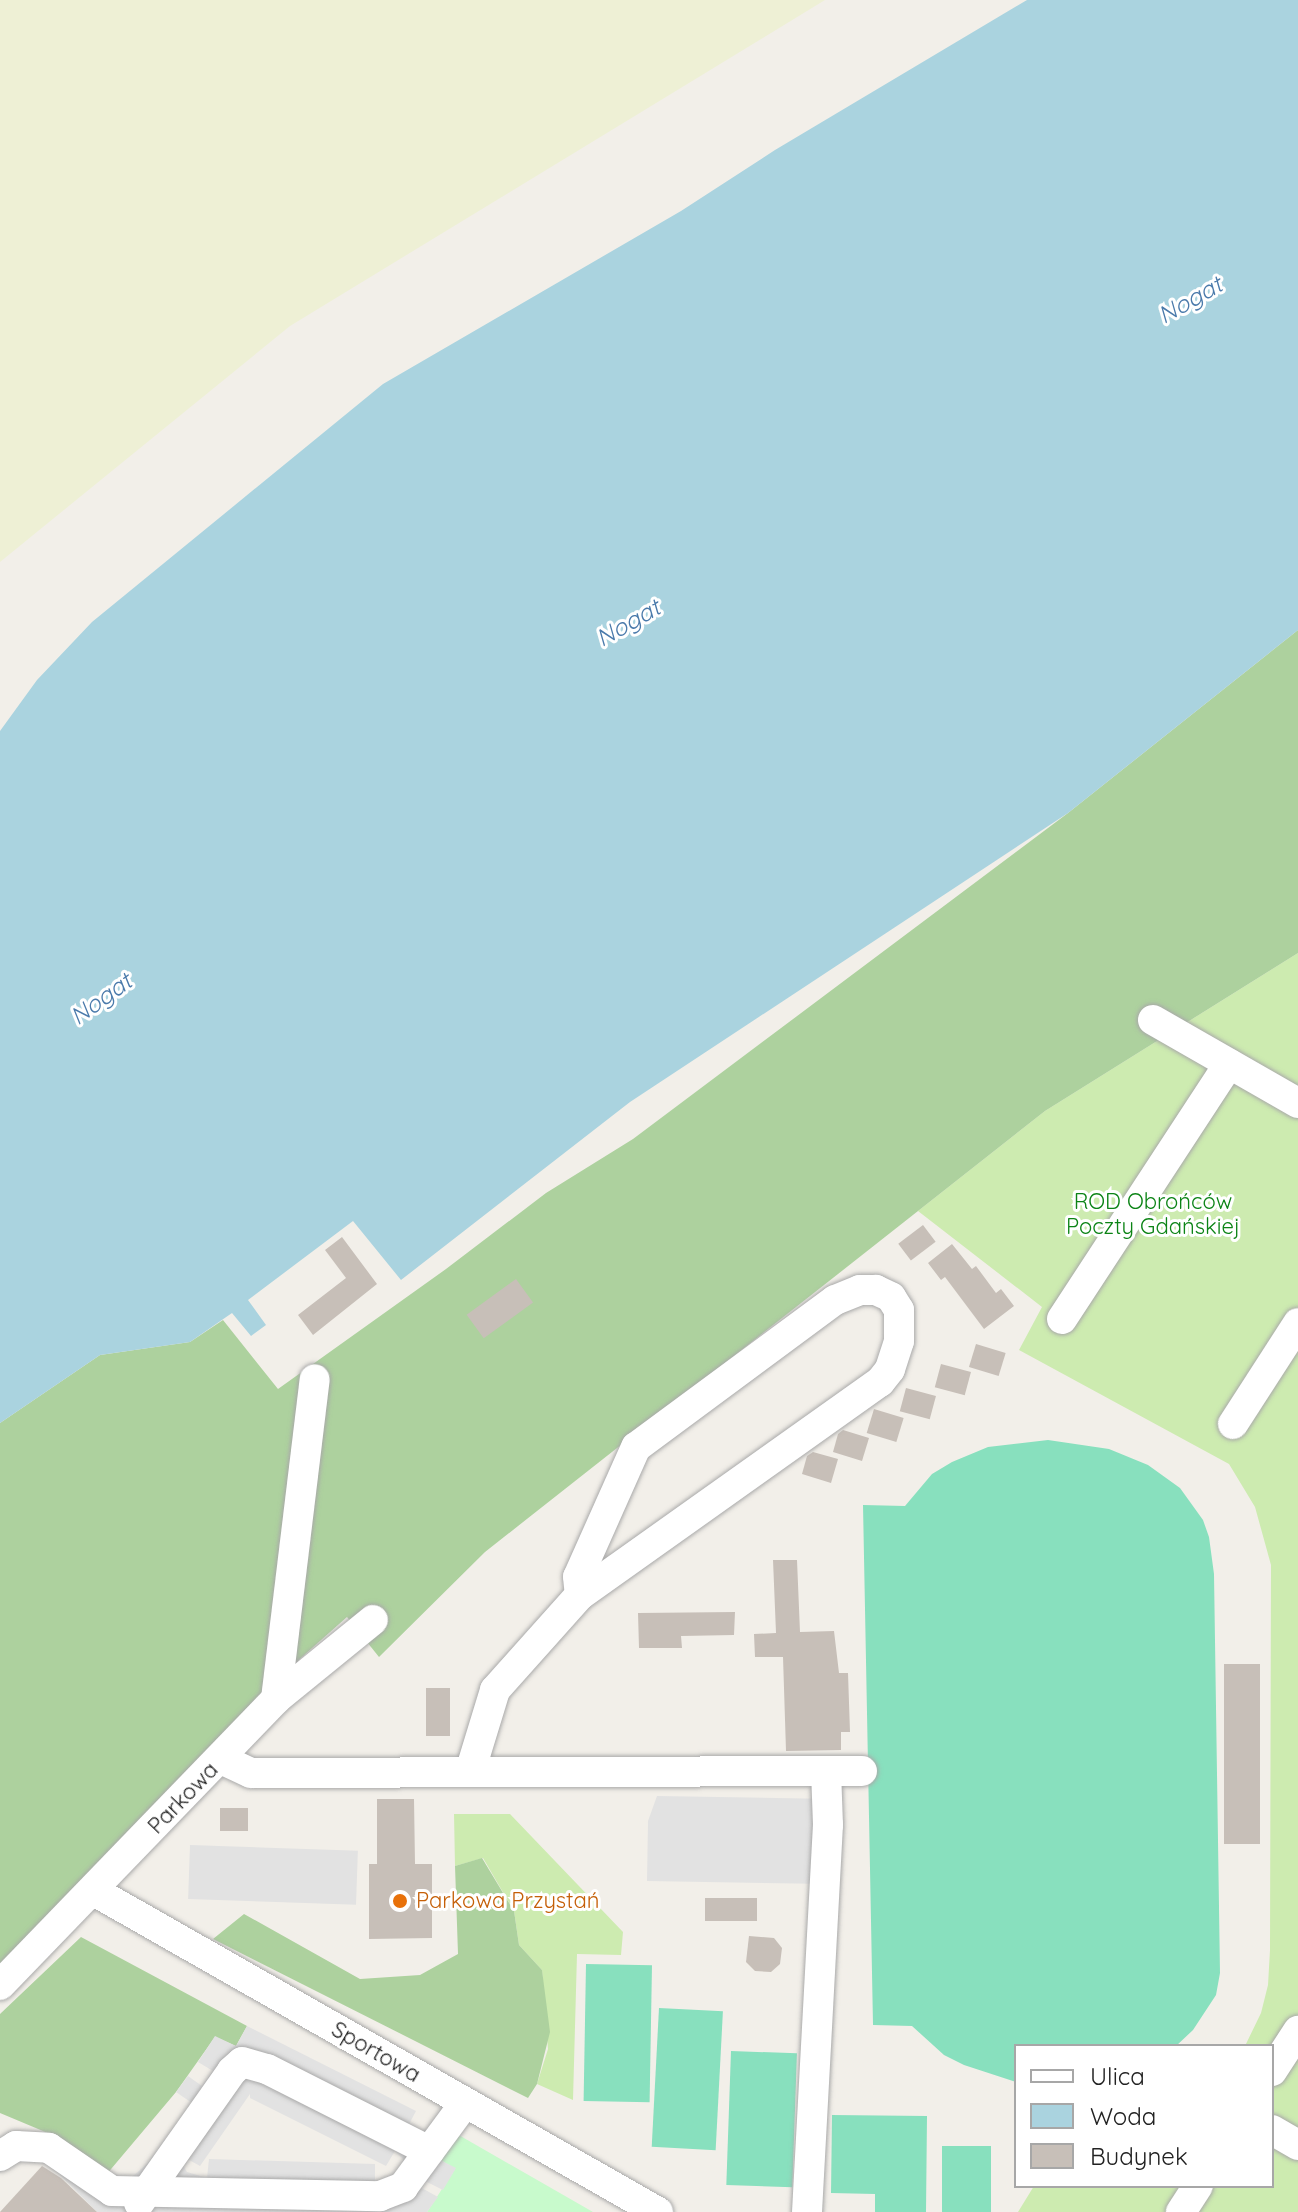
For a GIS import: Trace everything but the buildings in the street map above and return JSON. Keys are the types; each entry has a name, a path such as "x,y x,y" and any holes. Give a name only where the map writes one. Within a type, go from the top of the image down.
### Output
{"street":[{"path":"1153,1020 1298,1103"},
{"path":"1062,1319 1229,1064"},
{"path":"470,1772 495,1690 580,1595 880,1382 890,1369 899,1341 899,1310 891,1297 876,1290 860,1290 835,1300 636,1447 578,1577 580,1595"},
{"path":"1233,1424 1298,1323"},
{"path":"276,1699 315,1379"},
{"name":"Parkowa","path":"0,1985 276,1699 373,1620"},
{"path":"221,1759 251,1773 862,1771"},
{"path":"807,2212 828,1825 826,1771"},
{"name":"Sportowa","path":"94,1891 658,2212"},
{"path":"1274,2068 1298,2031"},
{"path":"139,2202 232,2071 242,2062 267,2069 429,2151"},
{"path":"0,2156 16,2146 49,2148 112,2191 139,2202 380,2196 403,2187 465,2103"},
{"path":"1274,2131 1298,2145"},
{"path":"1181,2212 1197,2188"}],"green space":[{"path":"0,0 825,0 290,326 0,562"},
{"path":"1298,630 1298,953 1045,1111 485,1552 379,1657 347,1617 258,1696 0,1977 0,1423 100,1355 190,1342 223,1320 278,1389 546,1193 633,1139 1068,813"},
{"name":"ROD Obrońców Poczty Gdańskiej","path":"1298,953 1298,2212 1018,2212 1033,2188 1274,2188 1274,2044 1246,2044 1261,2013 1268,1985 1270,1950 1271,1565 1255,1507 1229,1464 1019,1350 1042,1307 918,1211 1045,1111"},
{"path":"1048,1440 1109,1449 1148,1465 1180,1488 1203,1520 1209,1537 1214,1574 1220,1973 1216,1995 1193,2030 1178,2044 1014,2044 1014,2081 944,2055 912,2026 873,2025 863,1505 905,1506 932,1474 988,1447"},
{"path":"454,1814 510,1814 623,1932 621,1955 577,1954 573,2100 537,2084 548,2049 542,1970 519,1945 514,1911 483,1858 455,1866"},
{"path":"482,1858 514,1911 519,1945 542,1970 550,2032 537,2084 528,2098 213,1939 244,1914 360,1979 420,1975 458,1954 455,1866"},
{"path":"81,1937 247,2026 236,2046 215,2037 176,2092 106,2175 62,2139 0,2113 0,2014"},
{"path":"586,1964 652,1965 650,2102 584,2101"},
{"path":"659,2008 723,2011 716,2150 652,2147"},
{"path":"731,2051 797,2053 792,2187 726,2185"},
{"path":"832,2115 927,2116 926,2212 875,2212 875,2194 831,2193"},
{"path":"457,2134 593,2212 427,2212 455,2169 439,2159"},
{"path":"942,2146 991,2146 991,2212 942,2212"}],"shaded area":[{"path":"657,1796 833,1799 831,1884 647,1881 648,1821"},
{"path":"190,1845 358,1851 356,1905 188,1899"},
{"path":"247,2026 416,2111 407,2128 421,2132 429,2128 450,2094 440,2160 456,2168 443,2190 425,2181 420,2187 438,2197 427,2212 97,2212 40,2155 6,2167 0,2173 0,2141 49,2134 62,2139 110,2178 132,2177 148,2163 192,2103 176,2092 188,2076 202,2086 213,2071 198,2062 215,2036 236,2046","holes":["250,2094 250,2098 386,2166 395,2151 403,2159 403,2168 384,2186 375,2184 375,2164 209,2159 207,2178 187,2172 182,2164 184,2157 200,2166"]}],"water":[{"name":"Nogat","path":"1027,0 1298,0 1298,630 1068,813 630,1102 401,1280 353,1221 248,1300 266,1325 251,1336 232,1313 190,1342 100,1355 0,1423 0,731 37,680 92,622 383,384 681,211 775,150"}],"place":[{"name":"Parkowa Przystań","path":"400,1901"}]}
